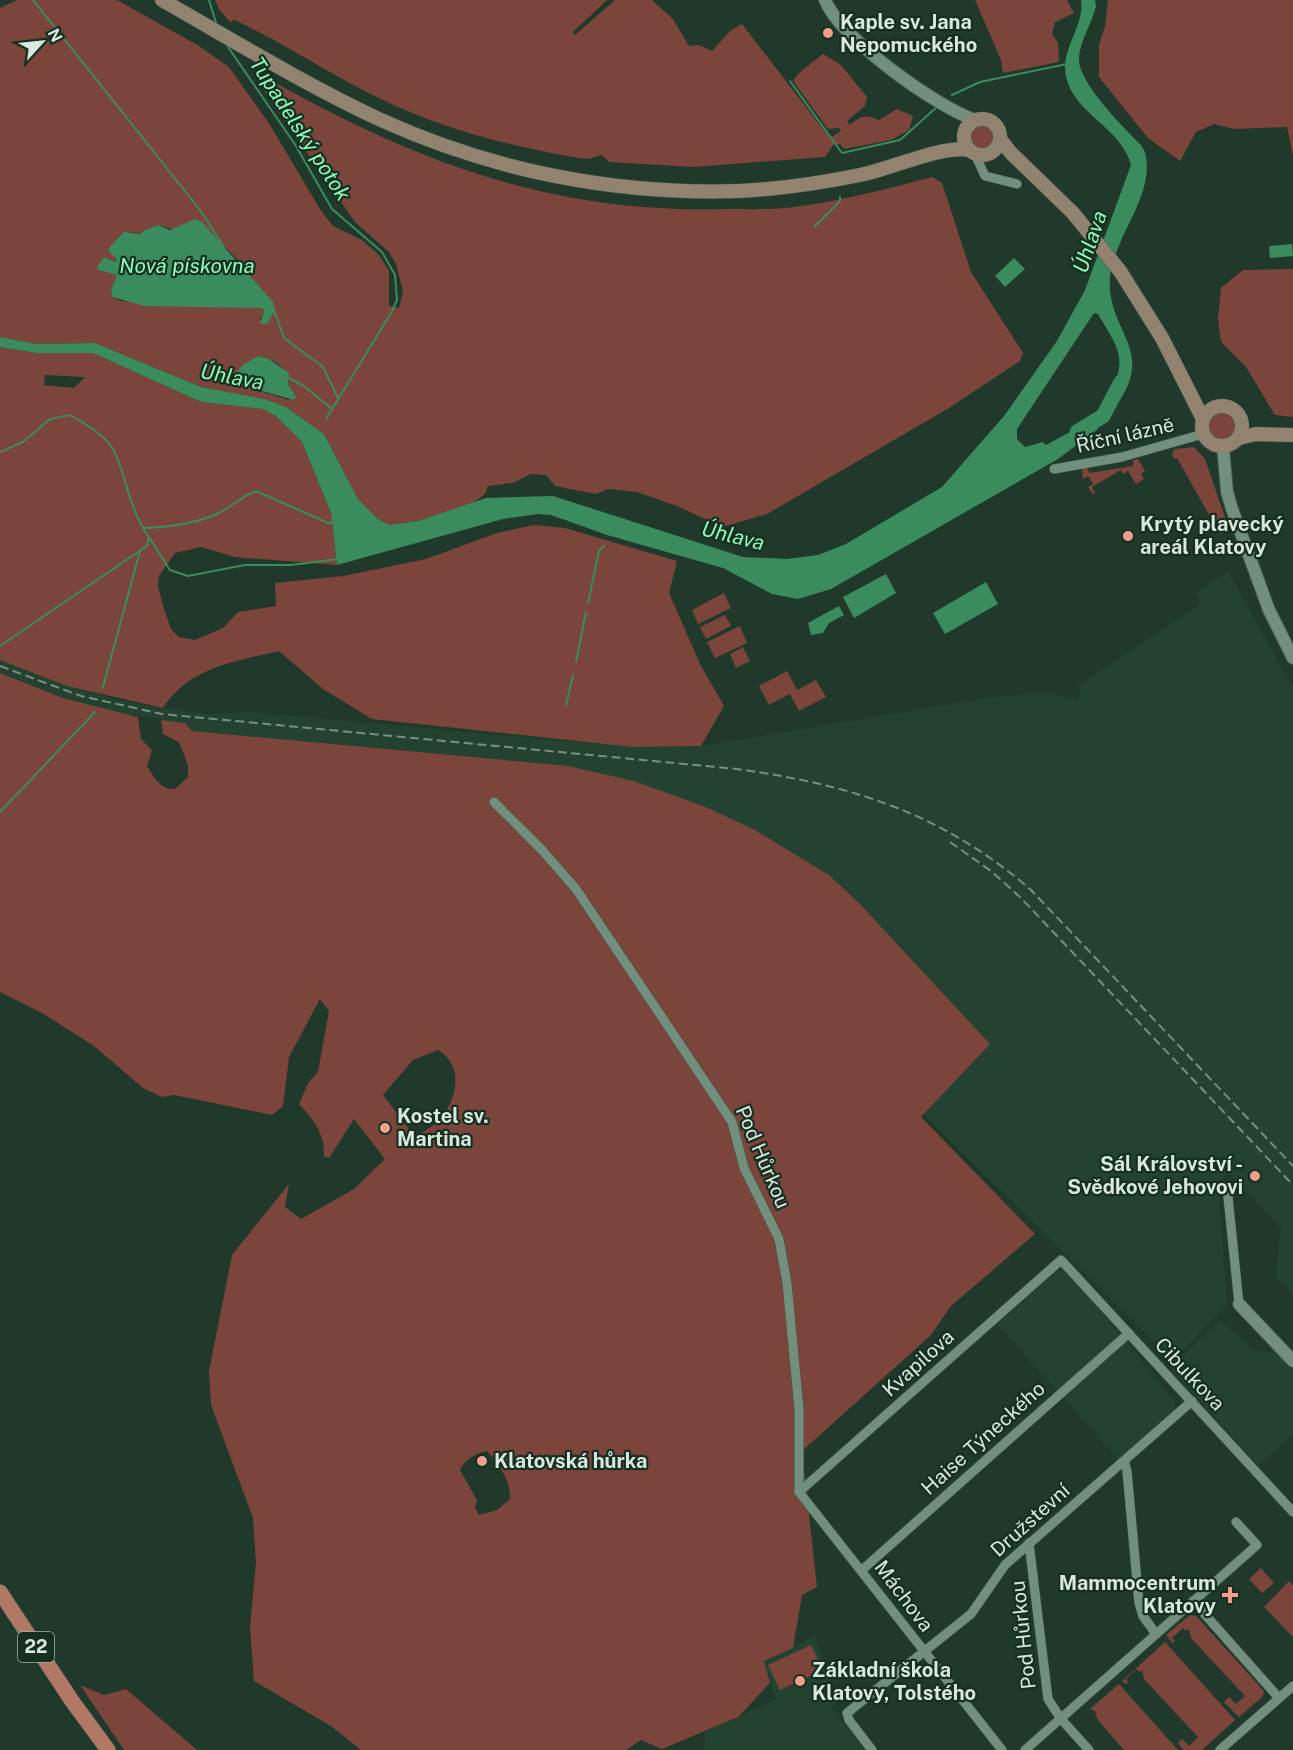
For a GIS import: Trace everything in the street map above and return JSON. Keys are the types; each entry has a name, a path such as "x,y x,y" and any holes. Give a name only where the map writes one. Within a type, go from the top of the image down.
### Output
{"main road":[{"path":"162,0 357,108 409,131 501,164 590,183 666,189 739,190 861,175 944,151 985,149 1016,157 1073,213 1111,259 1136,296 1183,378 1203,419 1203,434 1208,442 1223,447 1249,434 1290,434"},
{"path":"944,151 969,128 991,121 999,130 985,149"},
{"path":"969,128 985,149"},
{"path":"1183,378 1207,403 1232,408 1241,420 1248,424 1290,434"},
{"path":"1203,419 1208,411 1217,406"},
{"path":"1239,438 1242,429 1241,420"},
{"name":"22","path":"0,1592 72,1701 108,1750"}],"street":[{"path":"825,0 838,23 870,53 953,110 969,128"},
{"path":"985,149 983,173 991,180 1017,184"},
{"name":"Říční lázně","path":"1054,469 1122,457 1203,434"},
{"path":"1223,447 1227,492 1234,517 1269,610 1293,658"},
{"name":"Pod Hůrkou","path":"494,802 549,857 576,890 732,1122 744,1168 779,1239 785,1272 799,1409 799,1492"},
{"path":"1232,1188 1228,1197 1239,1304 1293,1361"},
{"name":"Kvapilova","path":"799,1492 1061,1260"},
{"name":"Cibulkova","path":"1061,1260 1293,1512"},
{"name":"Haise Týneckého","path":"862,1570 1129,1333"},
{"name":"Družstevní","path":"872,1750 847,1717 849,1710 971,1614 1005,1565 1192,1401"},
{"path":"1124,1461 1127,1471 1139,1603 1143,1616 1156,1634"},
{"name":"Máchova","path":"799,1492 1002,1750"},
{"path":"1025,1750 1257,1545 1236,1522"},
{"name":"Pod Hůrkou","path":"1029,1543 1048,1699 1061,1719 1089,1750"},
{"path":"1193,1601 1279,1698"},
{"path":"1220,1750 1293,1686"}],"shaded area":[{"path":"17,0 117,0 199,46 229,67 270,125 320,209 333,226 362,240 379,255 389,271 389,306 399,308 403,291 396,264 389,252 355,222 259,83 256,76 258,73 371,132 426,156 483,176 540,191 599,202 661,208 786,208 846,198 932,177 942,183 971,272 1023,353 1020,361 949,408 767,514 722,527 677,506 637,492 608,489 596,494 555,486 546,475 531,474 513,483 488,486 485,494 473,503 418,521 389,525 378,519 358,499 324,434 286,407 265,399 201,387 95,343 36,344 0,337 0,8","holes":["158,225 221,243 236,258 275,311 260,320 264,311 262,308 121,301 112,297 111,290 117,275 98,270 104,257 115,262 130,232 142,234 145,230","259,356 277,363 287,373 288,384 294,394 289,400 241,385"]},
{"path":"215,0 607,0 573,32 575,35 615,0 652,0 673,19 689,46 699,45 712,51 730,31 742,24 830,138 841,131 839,128 828,129 793,81 799,73 823,54 841,65 867,97 865,106 847,121 850,125 864,117 879,120 897,109 913,116 909,130 891,140 844,149 840,144 834,144 825,157 693,167 609,162 602,155 588,159 578,158 478,136 405,110 362,90 254,29 235,20 230,22"},
{"path":"975,0 1067,0 1074,13 1055,22 1052,34 1058,43 1059,62 1003,73 1001,60"},
{"path":"1108,0 1293,0 1293,156 1287,127 1234,129 1214,124 1196,132 1180,161 1148,138 1099,77 1099,45 1105,26"},
{"path":"983,124 991,128 995,136 991,144 983,148 975,144 971,136 975,128"},
{"path":"1293,269 1293,417 1275,415 1246,367 1221,342 1218,318 1221,288 1243,270"},
{"path":"0,347 36,353 93,353 201,402 263,409 277,417 302,442 331,513 337,565 235,557 201,547 175,553 159,576 158,586 171,629 179,637 195,640 223,628 238,612 276,606 275,583 343,576 426,559 497,533 534,525 565,528 677,561 669,593 701,666 724,706 701,746 633,747 372,719 323,689 279,651 214,668 186,683 163,708 67,686 0,660","holes":["45,375 85,377 74,388 44,385"]},
{"path":"1222,412 1232,416 1236,426 1232,436 1222,440 1212,436 1208,426 1212,416"},
{"path":"1194,447 1205,459 1227,523 1222,525 1225,532 1220,534 1177,458 1174,459 1172,454 1175,449"},
{"path":"1138,459 1145,471 1141,474 1144,479 1136,484 1128,471 1123,474 1121,470 1092,487 1095,493 1093,494 1088,487 1093,484 1088,476 1083,479 1082,470 1087,466 1089,473 1133,466 1133,460"},
{"path":"1228,572 1293,687 1293,1295 1276,1277 1281,1228 1228,1173 1218,1183 1227,1304 1174,1361 923,1114 989,1043 859,903 829,875 795,855 363,748 192,731 185,723 126,714 63,698 0,673 0,660 67,686 104,696 147,706 208,714 249,712 633,747 701,746 1006,695 1049,694 1079,699 1079,685 1200,604 1195,593"},
{"path":"724,593 731,608 698,624 692,610"},
{"path":"725,615 731,626 706,639 700,627"},
{"path":"740,626 747,643 715,658 707,642"},
{"path":"743,647 750,661 736,668 730,654"},
{"path":"787,671 797,690 816,680 826,697 799,711 790,694 769,705 759,686"},
{"path":"0,673 63,698 138,717 141,739 152,750 147,766 158,782 170,789 175,789 188,777 188,765 179,742 163,734 161,720 185,723 192,731 568,766 634,781 708,808 755,830 829,875 859,903 990,1044 921,1117 1035,1234 951,1306 930,1336 802,1451 817,1587 802,1595 793,1648 764,1661 770,1683 738,1717 662,1749 641,1740 626,1750 361,1750 331,1726 254,1681 250,1627 256,1563 253,1518 211,1405 209,1371 232,1255 289,1184 285,1207 301,1219 354,1189 385,1159 354,1119 329,1158 324,1156 323,1141 318,1128 299,1104 308,1083 318,1072 329,1011 320,999 289,1057 283,1106 272,1115 174,1095 162,1097 143,1088 94,1046 42,1013 0,992","holes":["438,1050 446,1056 454,1072 452,1100 440,1120 415,1137 383,1095 413,1060","487,1451 503,1473 509,1486 510,1499 497,1510 479,1515 475,1508 477,1500 460,1470 471,1457"]},
{"path":"1063,1266 1174,1400 1175,1416 1124,1461 1117,1458 997,1324"},
{"path":"1220,1320 1254,1350 1275,1353 1293,1369 1293,1434 1259,1466 1170,1368"},
{"path":"1261,1568 1274,1583 1262,1593 1249,1579"},
{"path":"1289,1581 1293,1586 1293,1637 1264,1607"},
{"path":"1190,1615 1196,1616 1264,1691 1263,1696 1239,1717 1224,1702 1229,1697 1236,1704 1245,1696 1191,1638 1189,1629 1186,1631 1183,1628 1172,1638 1175,1641 1172,1643 1166,1635"},
{"name":"Základní škola Klatovy, Tolstého","path":"815,1636 837,1702 831,1707 867,1750 704,1750 705,1732 776,1699 764,1662"},
{"path":"1165,1642 1235,1720 1202,1750 1184,1750 1178,1743 1182,1739 1189,1746 1198,1737 1144,1679 1142,1670 1140,1672 1136,1669 1126,1679 1128,1682 1126,1684 1122,1681"},
{"path":"811,1645 823,1670 780,1690 768,1665"},
{"path":"1119,1684 1178,1750 1124,1750 1098,1720 1095,1714 1097,1712 1090,1709"},
{"path":"80,1685 104,1695 126,1689 197,1750 124,1750"}],"water":[{"path":"1081,0 1095,0 1096,6 1080,51 1080,67 1099,99 1141,145 1145,153 1147,168 1140,199 1119,246 1110,277 1115,312 1131,353 1132,367 1129,383 1119,401 1109,397 1118,372 1118,354 1098,314 1094,313 1017,429 1017,439 1025,447 1043,442 1046,445 1092,420 1098,429 1058,459 831,589 798,599 772,594 723,568 607,535 551,515 538,514 503,519 337,565 331,513 302,442 277,417 263,409 201,402 93,353 36,353 0,347 0,337 36,344 95,343 201,387 265,399 286,407 324,434 358,499 378,519 389,525 418,521 486,498 553,496 743,557 787,559 818,555 846,544 942,487 1004,416 1057,341 1085,290 1131,165 1118,141 1079,102 1066,77 1066,57 1080,19"},
{"name":"Nová pískovna","path":"195,219 202,222 273,302 275,311 267,324 260,324 264,311 262,308 145,306 112,297 111,290 117,275 98,270 97,267 104,257 115,262 117,259 109,252 109,248 124,232 141,234 158,225 170,230"},
{"path":"1292,244 1293,256 1270,258 1269,246"},
{"path":"1014,258 1025,269 1005,287 995,276"},
{"path":"259,356 269,359 289,373 288,384 296,397 294,400 241,385 235,379 247,362"},
{"path":"886,574 896,593 854,618 843,597"},
{"path":"986,582 998,604 945,634 933,613"},
{"path":"839,606 844,615 829,623 823,633 811,635 808,623"}],"waterway":[{"path":"33,0 200,210 224,247"},
{"name":"Tupadelský potok","path":"209,0 217,26"},
{"name":"Tupadelský potok","path":"226,44 296,146 332,209 382,252 395,275 397,300 391,313 326,419"},
{"path":"952,95 980,82 1067,64"},
{"path":"790,81 842,153 900,140 937,107"},
{"path":"815,226 840,201 840,197"},
{"path":"274,310 284,338 323,367 338,398"},
{"path":"289,378 304,386 332,409"},
{"path":"1077,432 1103,416 1121,382"},
{"path":"0,452 23,442 50,419 70,415 96,431 115,453 143,528 173,526 203,519 221,512 256,491 328,523 333,522"},
{"path":"143,528 170,570 188,576 245,565 291,565 339,559"},
{"path":"0,646 147,546 149,538"},
{"path":"588,603 599,551 604,546"},
{"path":"103,687 140,551"},
{"path":"576,662 586,612"},
{"path":"566,705 573,675"},
{"path":"0,812 95,712"}],"railway":[{"path":"0,666 81,696 162,714 737,769 819,784 894,807 964,841 998,863 1031,890 1293,1166"},
{"path":"950,842 991,871 1021,898 1293,1185"}],"place":[{"name":"Kaple sv. Jana Nepomuckého","path":"828,33"},
{"name":"Krytý plavecký areál Klatovy","path":"1128,536"},
{"name":"Kostel sv. Martina","path":"385,1128"},
{"name":"Sál Království - Svědkové Jehovovi","path":"1255,1176"},
{"name":"Klatovská hůrka","path":"482,1461"},
{"name":"Mammocentrum Klatovy","path":"1230,1595"},
{"name":"Základní škola Klatovy, Tolstého","path":"800,1681"}],"water label":[{"name":"Úhlava","path":"1090,242"},
{"name":"Úhlava","path":"232,377"},
{"name":"Úhlava","path":"733,536"}]}
